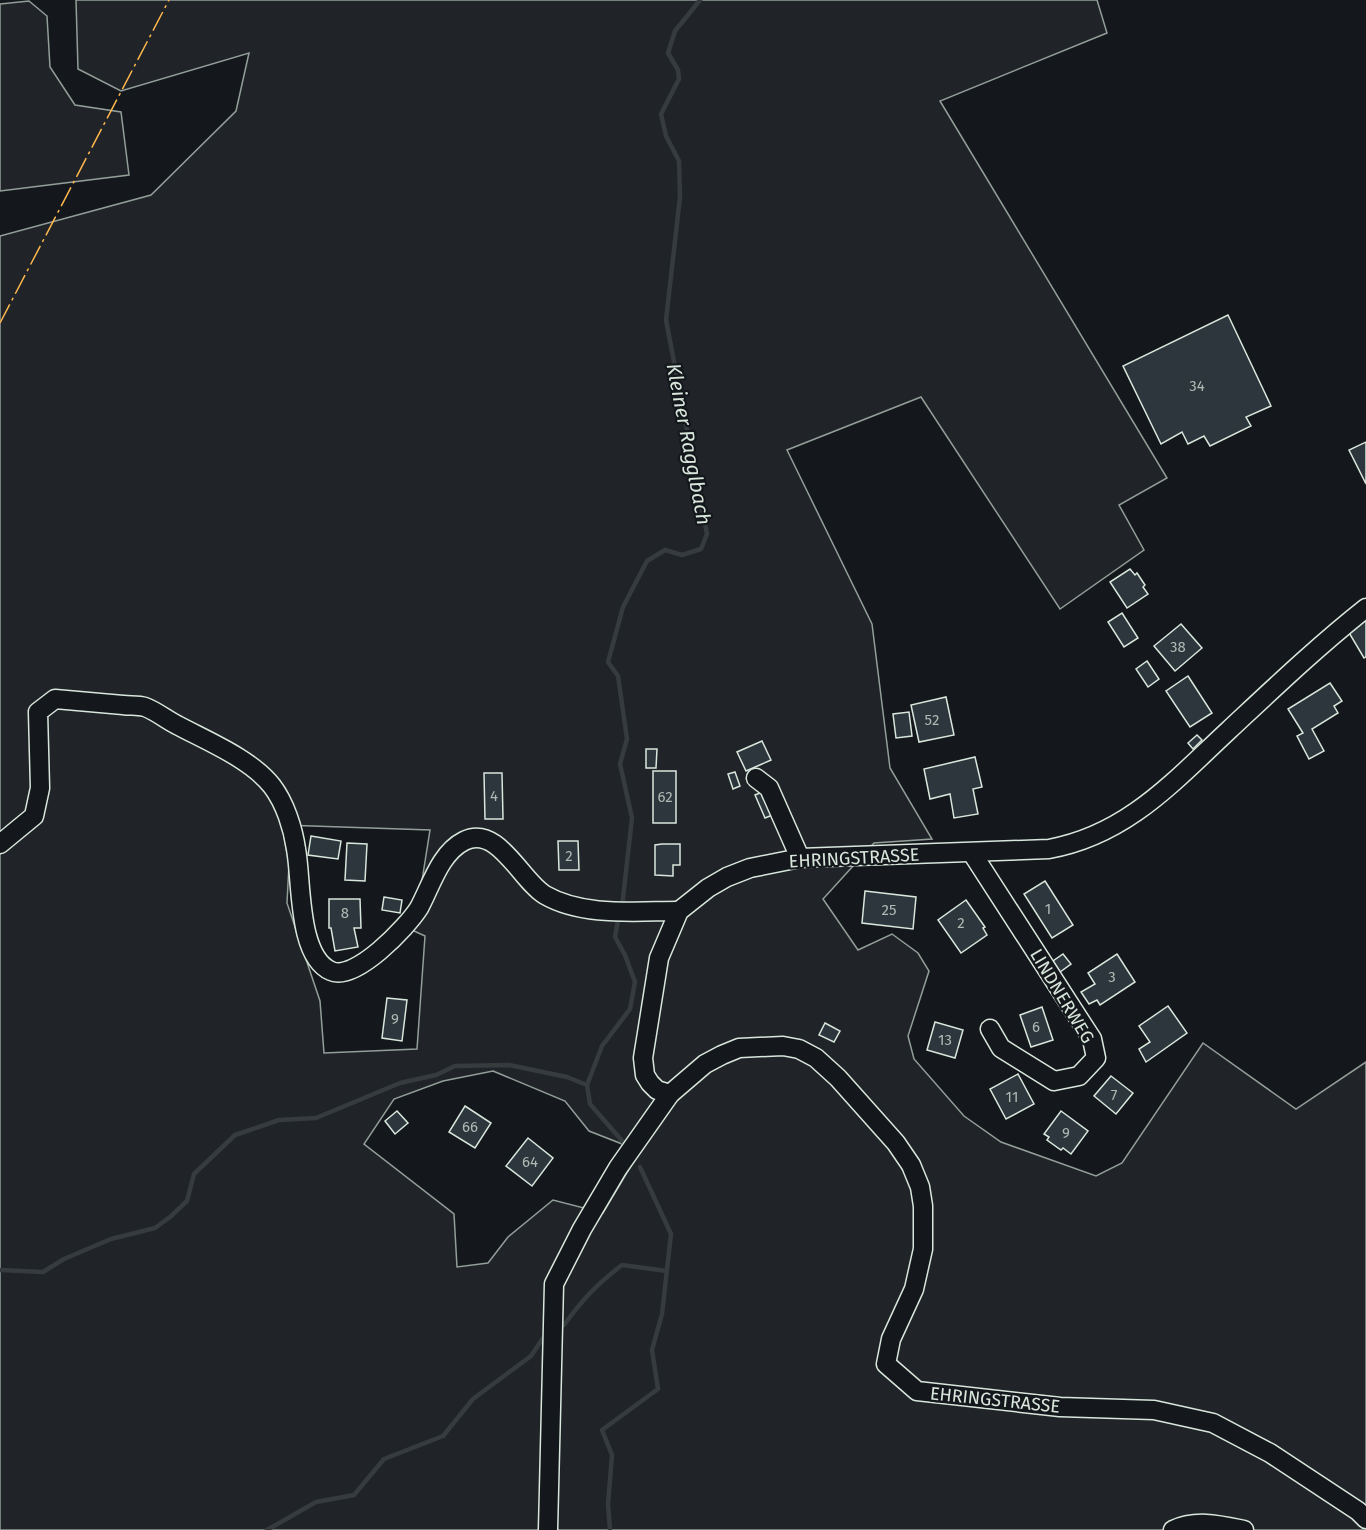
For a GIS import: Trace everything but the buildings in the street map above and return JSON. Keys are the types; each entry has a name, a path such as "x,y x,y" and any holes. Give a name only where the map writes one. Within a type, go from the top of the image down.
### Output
{"street":[{"name":"EHRINGSTRASSE","path":"1366,608 1334,634 1163,791 1130,817 1101,834 1073,844 1049,849 800,858 750,868 708,888 679,911 659,958 643,1058 645,1075 650,1083 657,1090 670,1095 705,1064 730,1051 739,1048 783,1046 799,1048 816,1058 838,1078 896,1143 911,1165 920,1187 924,1206 923,1249 914,1289 891,1339 886,1364 917,1391 1060,1407 1154,1410 1213,1423 1270,1453 1358,1511 1366,1519"},
{"path":"0,844 34,816 40,788 38,712 55,699 145,707 255,770 272,786 291,826 297,851 300,900 311,946 317,959 333,973 354,969 368,960 405,927 418,909 446,856 463,841 472,838 488,841 501,849 531,884 544,895 579,908 679,911"},
{"path":"756,778 769,788 800,858"},
{"name":"LINDNERWEG","path":"972,853 1092,1039 1096,1058 1078,1076 1054,1081 1001,1048 990,1029"},
{"path":"548,1530 554,1284 582,1229 618,1168 670,1095"},
{"path":"1173,1530 1205,1522 1244,1530"}],"shaded area":[{"path":"76,0 1097,0 1107,33 940,101 1167,478 1119,505 1144,550 1060,609 921,397 787,450 872,624 890,768 932,839 874,843 823,899 858,950 892,934 918,953 929,971 908,1036 914,1059 964,1116 1001,1142 1096,1176 1122,1163 1203,1043 1296,1109 1366,1062 1366,1530 0,1530 0,236 151,195 236,111 249,53 121,91 78,69","holes":["282,825 430,830 414,931 425,936 417,1049 324,1053 320,1001 287,903 289,864","493,1071 565,1101 589,1131 640,1151 603,1213 553,1200 508,1237 488,1263 457,1267 454,1214 364,1144 394,1099 443,1081"]},
{"path":"29,1 47,16 50,67 75,105 121,112 129,175 0,191 0,4"}],"waterway":[{"name":"Kleiner Ragglbach","path":"622,907 632,818 620,764 627,739 618,676 608,662 623,607 647,561 665,550 682,555 701,549 707,534 666,320 680,197 679,161 666,136 661,114 679,79 678,70 668,53 675,31 700,0"},
{"name":"Kleiner Ragglbach","path":"619,915 615,937 625,955 635,982 630,1009 602,1046 587,1085 590,1104 624,1143"},
{"path":"0,1270 43,1272 64,1259 111,1239 155,1228 187,1201 194,1174 235,1135 279,1120 316,1118 400,1083 436,1075 455,1066 509,1065 567,1077 587,1085"},
{"name":"Kleiner Ragglbach","path":"610,1530 608,1504 612,1455 602,1430 658,1389 652,1350 662,1314 671,1234 640,1167"},
{"path":"564,1325 590,1293 622,1265 667,1271"},
{"path":"267,1530 316,1502 354,1495 384,1459 443,1436 473,1399 531,1356 543,1338"}],"power":[{"path":"0,323 169,0"}]}
